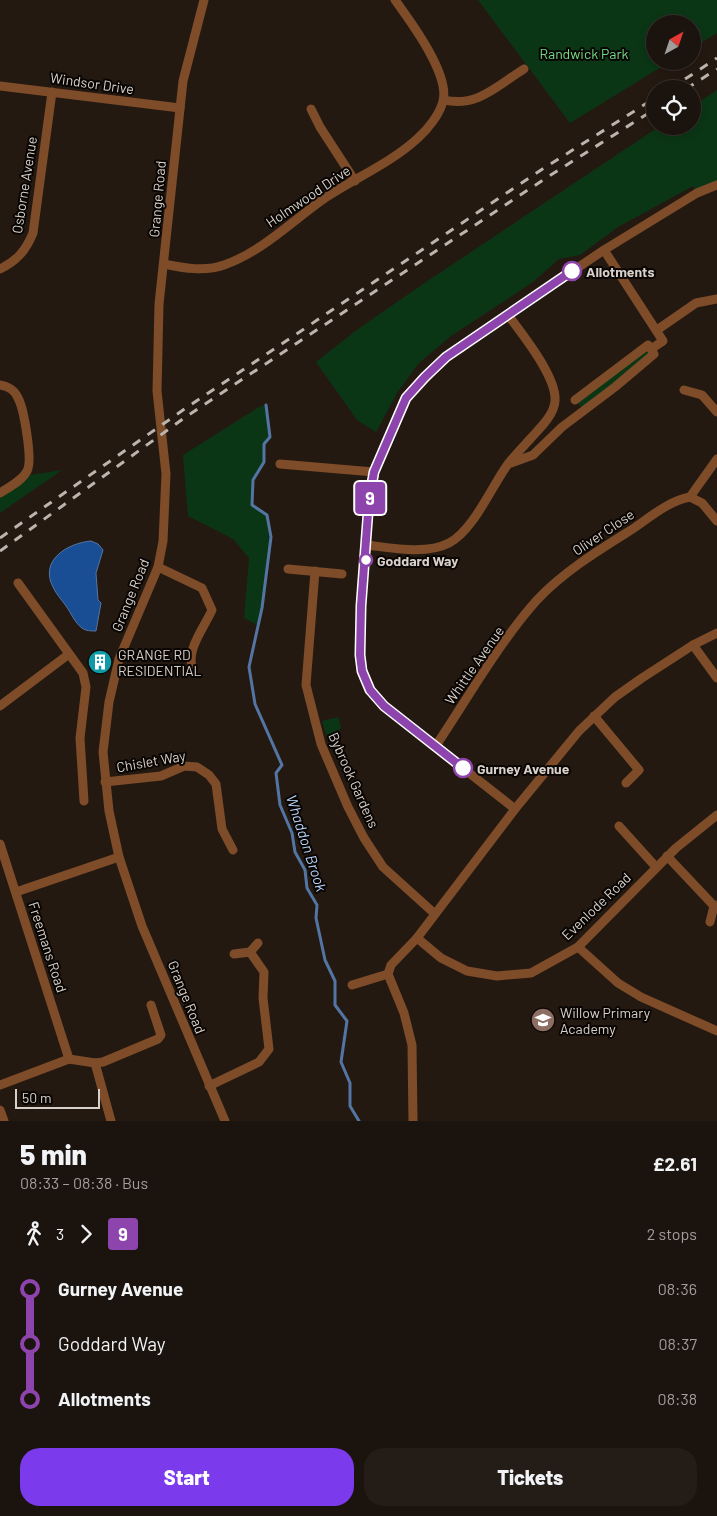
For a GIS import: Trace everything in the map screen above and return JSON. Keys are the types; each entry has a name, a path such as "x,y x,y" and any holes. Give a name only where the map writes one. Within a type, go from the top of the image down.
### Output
{"street":[{"name":"Grange Road","path":"204,0 188,59 180,108 159,304 158,391 166,474 165,517 158,567 117,668 104,731 105,782 119,858 142,926 224,1121"},
{"path":"395,0 417,30 436,64 444,100 455,103 473,101 514,72 524,68"},
{"name":"Windsor Drive","path":"0,86 180,108"},
{"name":"Osborne Avenue","path":"0,269 18,257 28,246 33,233 52,92"},
{"name":"Holmwood Drive","path":"164,264 203,269 224,266 262,244 327,197 399,153 418,138 433,120 444,100"},
{"path":"311,109 320,127 355,181"},
{"path":"516,809 434,747 370,690 362,671 360,655 369,500 374,472 406,398 446,357 604,250 697,192 717,185"},
{"path":"604,250 664,340 651,349"},
{"path":"657,330 696,303 717,299"},
{"path":"367,545 398,549 430,549 449,543 470,525 508,464 551,413 555,400 554,388 548,374 508,315"},
{"path":"508,464 533,455 562,427 612,390 654,354 651,349 648,345 575,400"},
{"path":"0,385 9,387 19,400 30,459 29,469 24,477 0,493"},
{"path":"684,390 702,395 717,412"},
{"path":"717,460 690,497 702,503 717,521"},
{"path":"280,464 374,472"},
{"name":"Oliver Close","path":"537,600 570,571 627,532 678,499 690,497"},
{"path":"158,567 202,588 212,610 184,662 193,672"},
{"path":"288,569 342,574"},
{"name":"Bybrook Gardens","path":"315,571 306,685 320,744 348,807 364,838 383,867 435,914"},
{"path":"18,583 83,673 86,687 80,738 84,801"},
{"name":"Whittle Avenue","path":"434,747 497,654 537,600"},
{"path":"413,1121 412,1045 404,1013 388,974 391,965 417,938 565,746 594,716 629,688 693,645 717,633"},
{"path":"693,645 717,678"},
{"path":"0,706 69,654"},
{"path":"594,716 639,770 626,783"},
{"name":"Chislet Way","path":"105,782 161,776 184,766 197,767 209,775 216,784 222,829 233,850"},
{"name":"Evenlode Road","path":"417,938 441,958 466,970 497,976 531,973 578,947 667,856 717,815"},
{"path":"623,827 657,866"},
{"name":"Freemans Road","path":"0,844 69,1059"},
{"path":"667,856 715,905 710,922"},
{"path":"16,892 119,858"},
{"path":"234,954 250,952 258,943"},
{"path":"578,947 618,983 641,997 717,1031"},
{"path":"208,1086 259,1062 269,1049 264,1003 264,972 250,952"},
{"path":"352,985 388,974"},
{"path":"0,1085 69,1059 95,1063 119,1056 160,1038 160,1028 151,1005"},
{"path":"95,1063 111,1121"},
{"path":"0,1110 4,1121"}],"green space":[{"name":"Randwick Park","path":"478,0 717,0 717,33 701,43 701,15 646,15 646,70 656,70 570,123"},
{"path":"717,90 717,185 697,193 693,186 618,227 580,255 559,259 533,282 451,336 419,363 397,393 376,432 357,420 316,362 358,329 426,282 646,135 701,135 701,101"},
{"path":"647,348 651,354 582,409 577,401"},
{"path":"266,405 270,437 264,444 264,462 253,480 252,504 267,515 269,541 268,570 261,613 257,625 244,618 249,558 233,539 188,516 183,455 259,407"},
{"path":"62,470 0,513 0,496 31,475"},
{"path":"338,717 341,728 327,738 322,721"}],"water":[{"path":"91,541 98,544 103,550 96,573 98,600 101,603 96,631 85,630 77,623 53,587 50,577 50,569 58,555 73,545"}],"waterway":[{"name":"Whaddon Brook","path":"266,405 270,437 264,444 264,462 253,480 252,505 267,515 271,537 262,608 249,667 255,704 282,765 276,773 280,805 292,833 295,852 305,870 307,888 317,905 316,918 325,960 335,981 335,1005 347,1021 341,1062 350,1083 350,1106 359,1121"}],"railway":[{"path":"684,80 717,58"},
{"path":"700,80 717,69"},
{"path":"0,538 186,408 541,170 646,104"},
{"path":"0,551 187,416 546,178 646,115"}],"bus line":[{"name":"9","path":"463,768 384,706 365,681 360,655 361,606 369,500 374,472 406,398 425,377 446,357 572,271"}],"place":[{"name":"Allotments","path":"572,271"},
{"name":"Goddard Way","path":"366,560"},
{"name":"GRANGE RD RESIDENTIAL","path":"100,662"},
{"name":"Gurney Avenue","path":"463,768"},
{"name":"Willow Primary Academy","path":"543,1020"}]}
